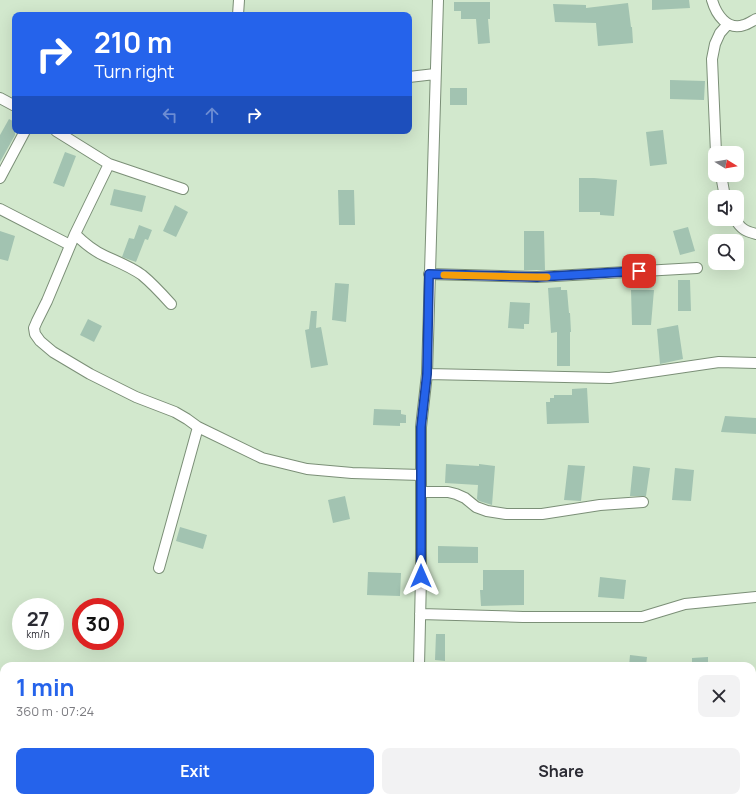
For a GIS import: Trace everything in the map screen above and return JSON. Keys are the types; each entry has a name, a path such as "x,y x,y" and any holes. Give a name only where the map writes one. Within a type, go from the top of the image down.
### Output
{"street":[{"path":"238,12 239,0"},
{"path":"419,662 421,427 427,374 438,0"},
{"path":"712,0 716,11 722,20 728,24 743,26 756,19"},
{"path":"716,146 712,59 714,44 720,33 728,24"},
{"path":"412,77 435,74"},
{"path":"0,98 12,104"},
{"path":"0,178 23,134"},
{"path":"61,134 109,164 183,189"},
{"path":"109,164 75,234 47,301 37,320 34,328 35,334 40,341 53,352 90,374 136,397 175,412 198,427 262,458 307,469 352,473 421,475"},
{"path":"0,209 70,245"},
{"path":"741,226 745,230 756,234"},
{"path":"75,234 86,244 104,256 141,275 171,304"},
{"path":"429,274 537,277 697,268"},
{"path":"427,374 610,378 719,362 756,363"},
{"path":"159,568 198,427"},
{"path":"421,492 448,492 456,494 465,498 476,507 487,511 506,514 542,514 600,505 643,502"},
{"path":"420,614 523,617 642,617 685,604 756,597"}],"building":[{"path":"652,0 689,0 690,8 652,10"},
{"path":"454,2 490,2 490,19 488,19 490,43 478,44 476,19 461,19 461,11 454,11"},
{"path":"628,3 633,43 598,46 596,23 555,22 553,4 586,5 586,8"},
{"path":"670,80 705,81 704,100 670,99"},
{"path":"450,88 467,88 467,105 450,105"},
{"path":"9,119 12,120 12,134 15,135 0,162 0,135"},
{"path":"663,130 667,164 650,166 646,132"},
{"path":"65,152 76,156 64,187 53,183"},
{"path":"579,178 617,180 614,216 600,215 600,212 579,212"},
{"path":"114,189 146,196 142,212 110,205"},
{"path":"338,190 354,190 355,225 339,225"},
{"path":"175,205 188,212 176,237 163,231"},
{"path":"139,225 152,230 148,240 145,239 136,262 122,257 129,238 134,239"},
{"path":"688,227 695,251 680,255 673,231"},
{"path":"0,231 15,236 8,261 0,259"},
{"path":"524,231 544,231 545,270 524,270"},
{"path":"678,280 690,280 691,311 678,311"},
{"path":"335,283 349,284 346,322 332,320"},
{"path":"561,287 561,290 567,290 570,313 570,366 557,366 557,332 551,333 548,288"},
{"path":"631,290 654,290 651,325 632,325"},
{"path":"510,302 530,303 529,324 524,324 524,329 508,328"},
{"path":"311,311 317,311 316,328 321,327 328,365 311,368 305,330 309,329"},
{"path":"88,319 102,326 94,342 80,335"},
{"path":"678,325 683,359 660,364 657,329"},
{"path":"587,388 589,423 547,424 546,402 550,402 550,398 554,398 554,395 572,395 572,389"},
{"path":"374,409 401,410 401,414 406,415 406,423 400,423 400,426 373,425"},
{"path":"725,416 756,418 756,434 721,432"},
{"path":"446,464 479,466 479,464 495,466 492,505 477,499 478,485 445,483"},
{"path":"568,465 585,466 581,501 564,500"},
{"path":"633,466 650,468 646,496 630,496"},
{"path":"675,468 694,470 691,501 672,500"},
{"path":"345,496 350,519 333,523 328,500"},
{"path":"180,527 207,535 203,549 176,541"},
{"path":"438,546 478,547 478,563 438,563"},
{"path":"483,570 524,570 524,605 481,606 480,590 483,590"},
{"path":"368,572 401,573 400,596 367,595"},
{"path":"600,577 626,580 624,599 598,597"},
{"path":"436,634 445,634 445,661 435,660"},
{"path":"630,655 647,657 646,662 629,662"},
{"path":"708,657 708,662 692,662 692,658"}],"slow traffic":[{"path":"444,275 547,277"}],"route":[{"path":"421,576 421,427 427,374 429,274 537,277 639,271"}]}
